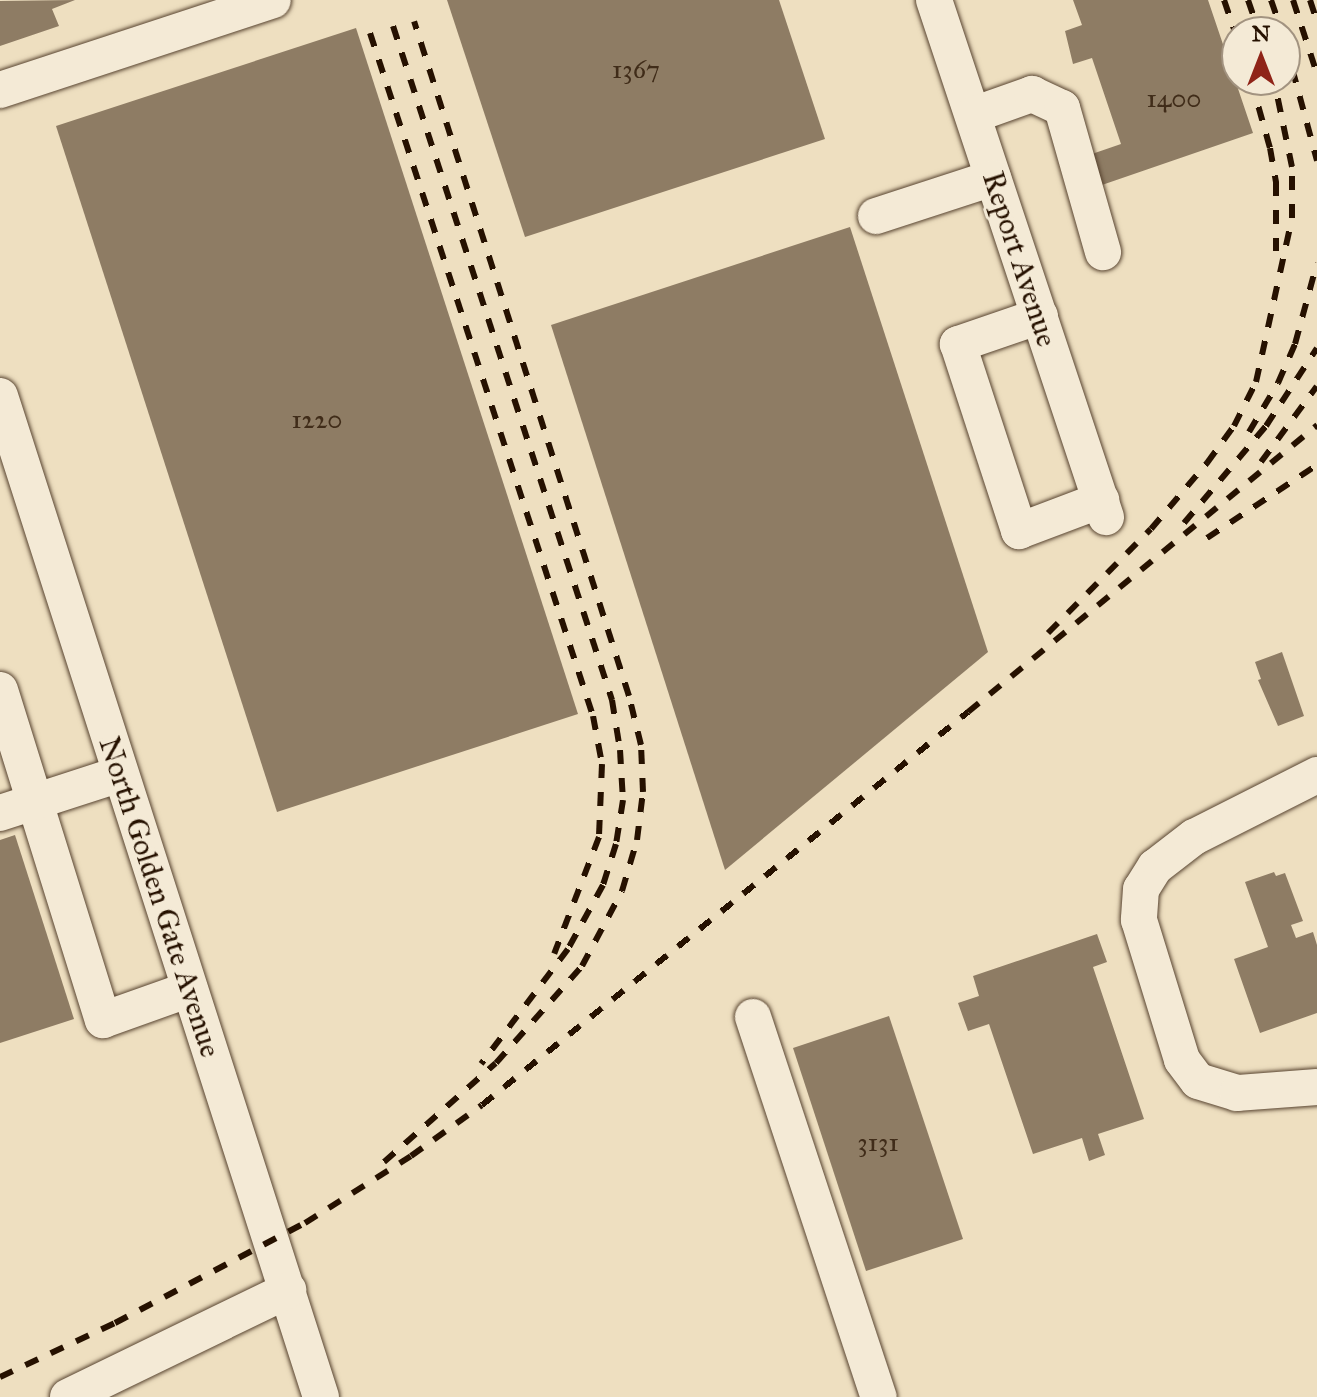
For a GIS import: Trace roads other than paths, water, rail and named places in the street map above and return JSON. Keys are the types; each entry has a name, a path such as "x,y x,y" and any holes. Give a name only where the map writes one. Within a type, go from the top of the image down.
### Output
{"street":[{"name":"Report Avenue","path":"934,0 993,178 1040,316 1104,508 1019,531 958,344 1040,316"},
{"path":"0,90 251,3"},
{"path":"973,115 1032,94 1062,108 1103,252"},
{"path":"876,216 993,178"},
{"name":"North Golden Gate Avenue","path":"0,396 321,1397"},
{"path":"0,690 103,1020 190,989"},
{"path":"0,813 120,774"},
{"path":"1317,775 1194,837 1155,867 1141,889 1139,920 1182,1060 1198,1081 1237,1093 1317,1087"},
{"path":"753,1017 879,1397"},
{"path":"68,1397 288,1290"}],"railway":[{"path":"1224,0 1229,16"},
{"path":"1248,0 1254,16"},
{"path":"1271,0 1276,16"},
{"path":"1293,0 1317,74"},
{"path":"1310,0 1317,22"},
{"path":"384,1162 496,1063 582,966 622,891 637,840 643,792 641,745 629,696 414,21"},
{"path":"393,26 612,700 620,750 623,800 616,844 603,885 568,949 481,1064"},
{"path":"370,33 593,716 602,764 599,837 554,954"},
{"path":"1255,96 1276,182 1276,251"},
{"path":"1048,633 1151,529 1207,463 1234,426 1256,382 1292,218 1292,167 1277,96"},
{"path":"1300,96 1317,161"},
{"path":"1249,432 1278,383 1295,344 1317,263"},
{"path":"1184,523 1266,426 1317,348"},
{"path":"1261,462 1317,386"},
{"path":"0,1377 115,1323 305,1223 411,1156 482,1105 1317,425"},
{"path":"1207,538 1317,465"}]}
